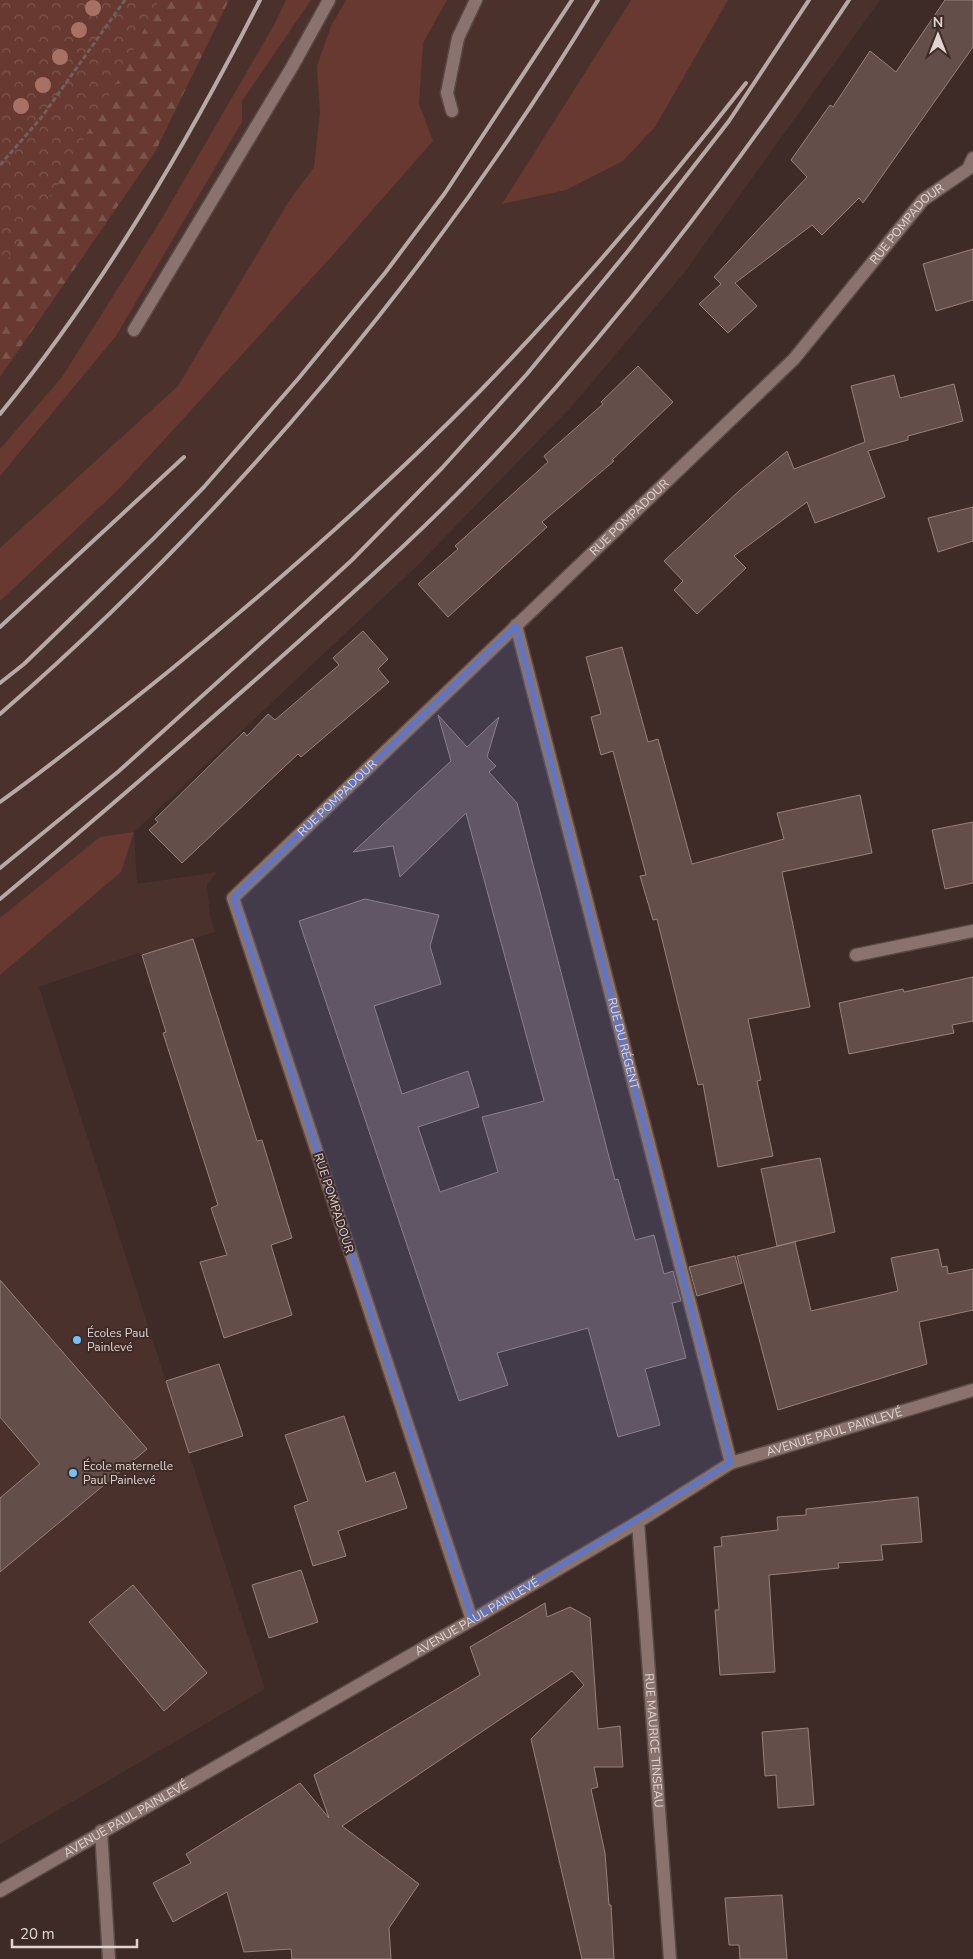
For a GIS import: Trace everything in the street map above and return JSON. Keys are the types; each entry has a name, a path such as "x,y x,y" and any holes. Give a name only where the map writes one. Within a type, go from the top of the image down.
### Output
{"street":[{"path":"134,330 292,67 329,0"},
{"path":"452,111 447,93 458,38 476,0"},
{"name":"RUE POMPADOUR","path":"472,1620 233,898 794,359 923,200 968,169 973,158"},
{"name":"RUE DU RÉGENT","path":"516,625 732,1463"},
{"path":"856,955 973,931"},
{"name":"AVENUE PAUL PAINLEVÉ","path":"0,1891 101,1831 472,1620 638,1522 732,1463 973,1390"},
{"name":"RUE MAURICE TINSEAU","path":"638,1522 670,1959"},
{"path":"101,1831 109,1959"}],"path":[{"path":"0,165 41,118 125,0"}],"highlighted area":[{"path":"516,625 731,1463 472,1620 233,898"}],"shaded area":[{"path":"159,0 880,0 684,273 573,405 419,564 134,832 137,884 217,872 207,885 210,916 215,932 142,955 138,953 39,987 265,1689 0,1844 0,271"}],"green space":[{"path":"0,0 159,0 121,75 57,185 0,271"},
{"path":"156,0 229,0 155,152 0,377 0,201"},
{"path":"286,0 311,0 242,101 242,122 116,336 0,476 0,449 62,377 161,220 274,25"},
{"path":"346,0 447,0 423,43 419,104 433,141 332,256 119,489 0,601 0,548 178,386 289,201 314,167 320,112 317,66 331,26"},
{"path":"631,0 728,0 655,127 623,161 566,190 502,204"},
{"path":"134,832 121,872 0,975 0,918 100,837"}],"building":[{"path":"945,0 973,0 973,47 863,203 859,198 822,235 812,225 735,283 757,306 728,333 699,304 721,284 714,277 807,177 791,160 830,105 833,107 870,51 896,72"},
{"path":"973,249 973,300 936,311 923,264"},
{"path":"638,366 673,402 612,460 614,461 542,522 547,527 448,617 418,584 458,549 455,546 548,462 544,456 603,404 601,402"},
{"path":"894,375 900,398 954,384 963,421 908,436 908,440 868,451 885,497 815,523 807,502 734,556 746,568 697,614 674,590 683,581 664,561 739,491 787,451 794,469 865,442 851,386"},
{"path":"973,507 973,541 938,552 928,518"},
{"path":"363,631 388,659 378,669 389,682 301,757 298,754 182,863 149,830 158,822 155,819 244,732 247,736 268,714 275,720 339,665 333,658"},
{"path":"622,647 648,742 658,739 692,864 784,839 777,813 860,795 872,853 782,872 810,1007 748,1019 761,1080 757,1081 773,1156 718,1167 703,1084 698,1085 657,919 653,920 640,876 646,875 613,751 601,755 591,717 601,714 586,657"},
{"path":"438,715 467,747 499,717 487,757 496,766 489,772 517,803 615,1180 618,1179 635,1240 654,1235 664,1274 673,1271 681,1301 672,1303 686,1358 645,1369 660,1425 618,1437 588,1328 497,1353 508,1385 459,1401 299,921 365,899 439,915 430,946 441,984 374,1006 402,1094 468,1071 479,1107 418,1127 440,1192 498,1172 482,1117 544,1101 466,813 400,877 393,846 353,852 451,761"},
{"path":"973,822 973,883 945,889 932,830"},
{"path":"193,939 257,1141 262,1140 292,1238 271,1245 292,1315 224,1338 200,1262 227,1255 211,1208 218,1205 163,1033 166,1032 142,955"},
{"path":"973,977 973,1021 952,1025 954,1033 849,1054 839,1003 903,989 904,992"},
{"path":"820,1158 835,1232 777,1246 761,1169"},
{"path":"795,1242 811,1311 898,1291 891,1258 938,1249 942,1267 947,1266 948,1274 973,1269 973,1310 919,1322 927,1364 778,1410 737,1256"},
{"path":"735,1256 742,1283 697,1296 689,1267"},
{"path":"0,1280 147,1449 0,1572 0,1498 40,1464 0,1417"},
{"path":"219,1364 243,1436 189,1453 166,1381"},
{"path":"344,1416 366,1482 395,1472 407,1508 338,1531 346,1556 313,1566 294,1506 308,1501 285,1435"},
{"path":"918,1497 922,1542 881,1545 883,1560 838,1563 839,1568 769,1575 775,1672 720,1675 715,1610 719,1610 714,1547 722,1546 721,1537 778,1530 777,1517 806,1515 806,1509"},
{"path":"301,1570 318,1622 269,1638 252,1585"},
{"path":"133,1585 207,1673 164,1711 89,1622"},
{"path":"545,1603 547,1617 570,1607 590,1618 598,1729 620,1726 623,1767 594,1767 598,1787 591,1789 605,1853 609,1905 611,1905 614,1959 582,1959 531,1739 584,1685 572,1671 342,1826 419,1884 389,1928 391,1959 292,1959 291,1949 244,1952 227,1892 173,1922 153,1883 191,1863 186,1854 300,1783 329,1818 314,1775 480,1675 470,1647"},
{"path":"808,1728 814,1805 778,1808 776,1775 765,1776 762,1732"},
{"path":"782,1895 787,1959 740,1959 739,1945 729,1945 725,1898"}],"railway":[{"path":"0,414 74,317 141,214 203,108 260,0"},
{"path":"0,683 24,664 204,487 298,379 385,273 445,193 572,0"},
{"path":"0,714 87,636 170,554 250,469 327,380 400,289 470,195 536,99 598,0"},
{"path":"0,868 119,771 303,605 352,560 442,468 527,374 628,251 729,121 809,0"},
{"path":"0,899 141,780 310,631 402,548 490,460 607,327 692,221 772,112 849,0"},
{"path":"0,802 85,738 209,638 328,536 405,465 480,391 583,279 650,202 746,83"},
{"path":"0,627 184,457"}],"place":[{"name":"Écoles Paul Painlevé","path":"77,1340"},
{"name":"École maternelle Paul Painlevé","path":"73,1473"}]}
